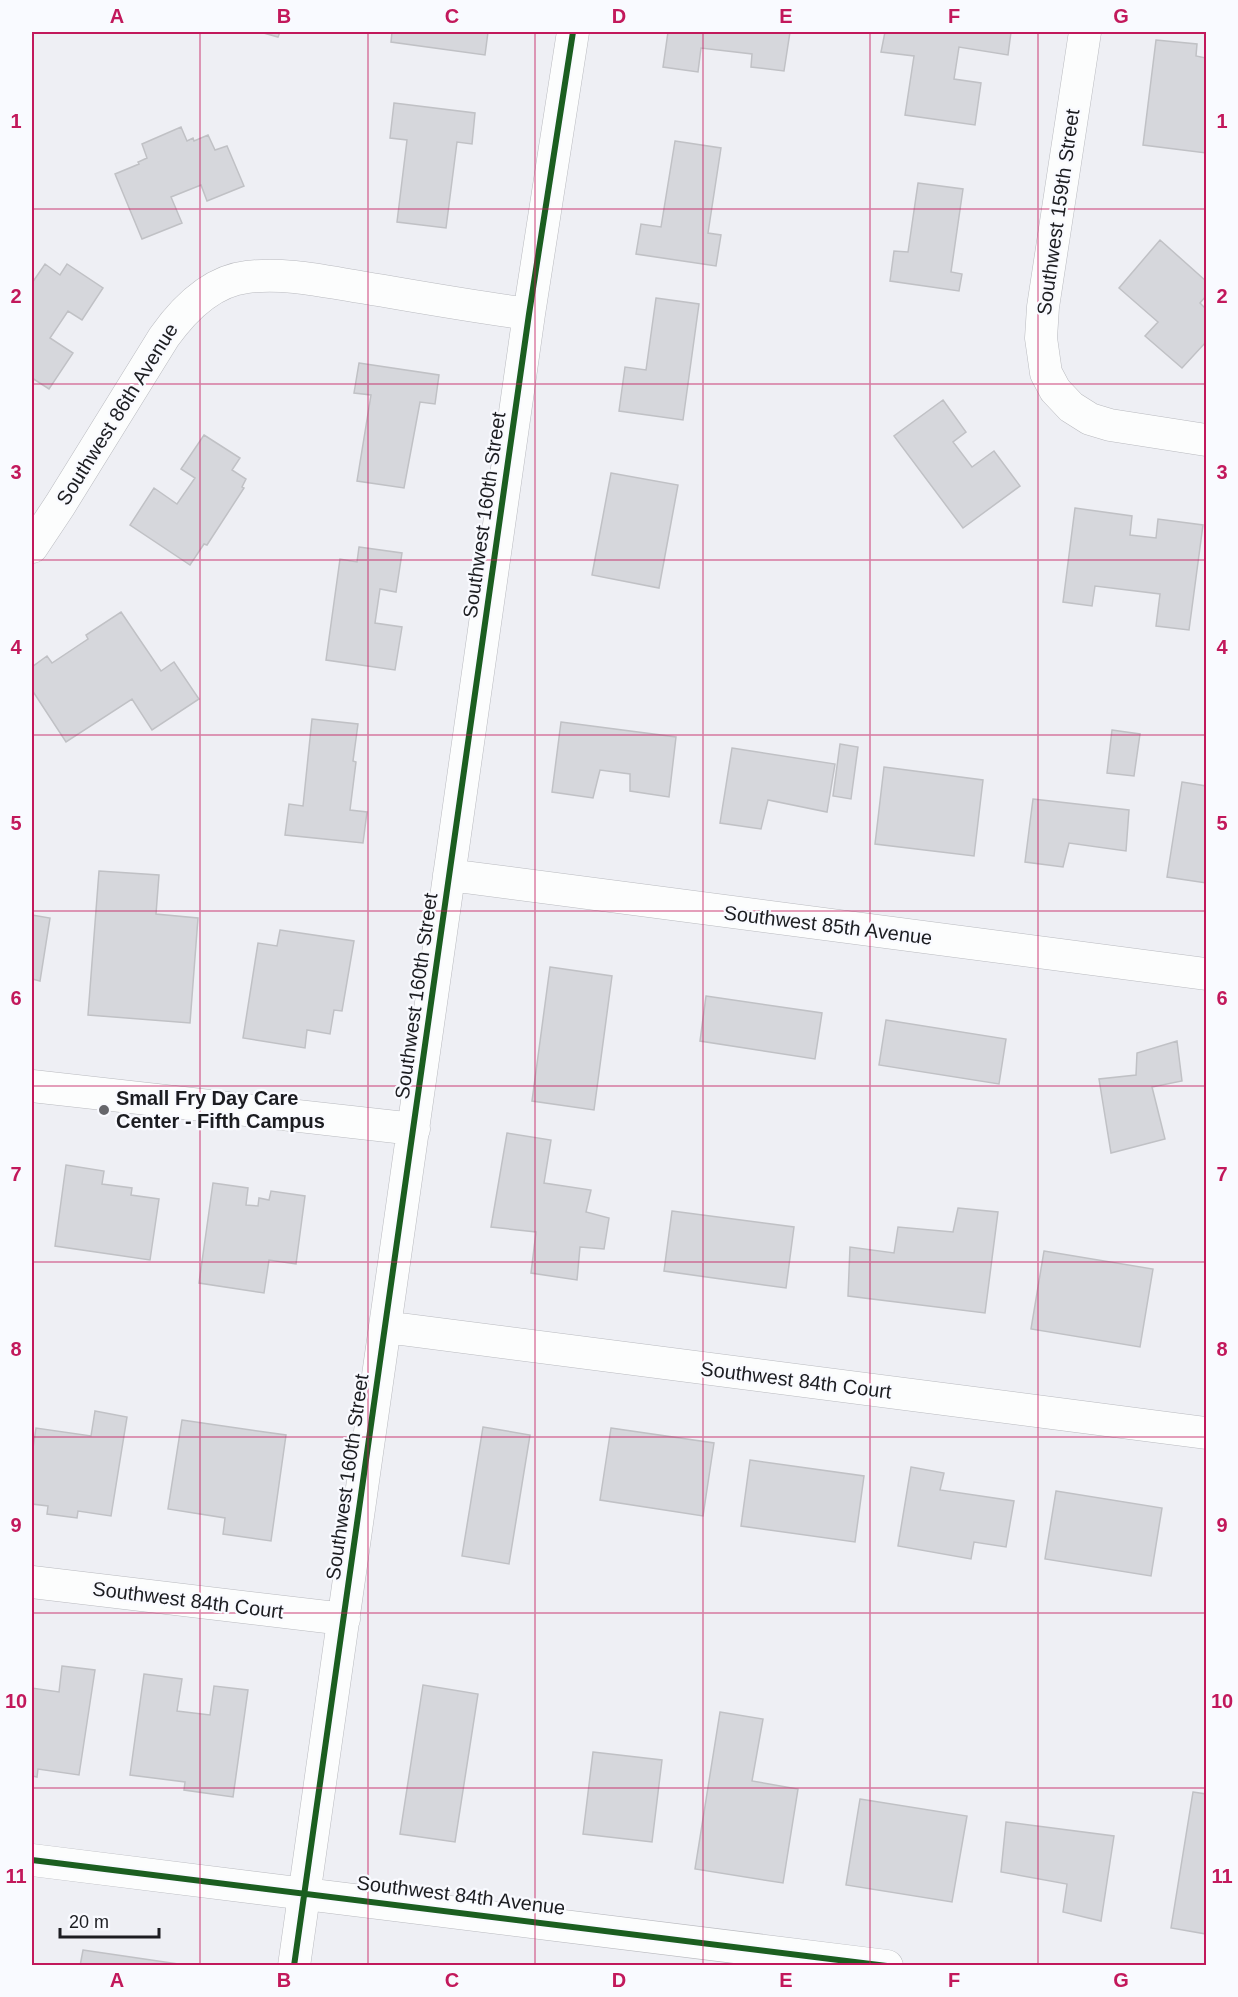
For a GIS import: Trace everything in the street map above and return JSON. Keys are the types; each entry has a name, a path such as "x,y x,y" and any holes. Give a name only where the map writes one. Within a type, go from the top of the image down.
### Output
{"street":[{"name":"Southwest 160th Street","path":"294,1965 529,314 573,32"},
{"name":"Southwest 159th Street","path":"1085,32 1043,307 1041,338 1046,373 1055,390 1071,407 1090,419 1157,434 1206,440"},
{"name":"Southwest 86th Avenue","path":"32,547 73,485 147,361 178,317 197,299 222,285 246,277 305,278 529,314"},
{"name":"Southwest 85th Avenue","path":"449,875 1206,974"},
{"path":"32,1086 414,1129"},
{"name":"Southwest 84th Court","path":"385,1327 1206,1433"},
{"name":"Southwest 84th Court","path":"32,1582 344,1619"},
{"name":"Southwest 84th Avenue","path":"32,1860 886,1965"}],"building":[{"path":"260,32 280,32 278,37"},
{"path":"392,32 488,32 485,55 391,42"},
{"path":"668,32 790,32 784,71 751,67 752,54 701,48 698,72 663,67"},
{"path":"885,32 1011,32 1008,55 959,47 954,79 981,83 975,125 905,115 914,56 881,52"},
{"path":"1156,40 1197,44 1196,56 1206,58 1206,153 1143,145"},
{"path":"394,103 475,113 472,144 457,142 446,228 397,222 407,140 390,138"},
{"path":"181,127 187,141 193,138 194,141 208,135 215,150 227,146 244,186 207,201 201,185 171,197 182,223 142,239 115,174 147,158 142,144"},
{"path":"675,141 721,148 708,233 721,235 716,266 636,254 641,224 661,227"},
{"path":"918,183 963,189 951,272 962,274 959,291 890,281 894,251 908,252"},
{"path":"1160,240 1206,281 1206,296 1200,303 1206,309 1206,342 1182,368 1145,336 1158,322 1119,288"},
{"path":"45,264 60,275 67,264 103,288 82,320 68,311 50,338 73,353 49,389 32,378 32,283"},
{"path":"656,298 699,304 683,420 619,411 625,367 646,370"},
{"path":"359,363 439,375 435,404 420,402 404,488 357,481 371,395 354,393"},
{"path":"943,400 966,432 953,442 972,467 994,451 1020,486 963,528 894,436"},
{"path":"204,435 240,458 232,470 246,479 242,487 244,488 207,545 204,544 190,565 130,525 154,488 177,504 195,478 181,469"},
{"path":"611,473 678,485 659,588 592,575"},
{"path":"1075,508 1132,516 1130,535 1156,538 1158,519 1203,525 1189,630 1156,626 1160,594 1095,586 1092,606 1063,602"},
{"path":"359,547 402,553 396,592 380,589 375,623 402,627 395,670 326,660 340,559 357,562"},
{"path":"121,612 161,671 174,662 199,699 152,730 132,699 66,742 32,690 32,667 47,656 52,663 88,639 86,635"},
{"path":"312,719 358,724 350,810 367,812 363,843 285,835 289,804 303,806"},
{"path":"561,722 676,737 669,797 630,791 630,774 600,770 593,798 552,792"},
{"path":"1112,730 1140,734 1134,776 1107,773"},
{"path":"840,744 858,747 851,799 833,796"},
{"path":"732,748 835,764 827,812 768,800 761,829 720,823"},
{"path":"884,767 983,780 974,856 875,844"},
{"path":"1182,782 1206,786 1206,883 1167,877"},
{"path":"1033,799 1129,810 1126,851 1069,843 1063,867 1025,862"},
{"path":"99,871 159,875 156,914 198,918 190,1023 88,1015"},
{"path":"32,915 50,918 40,981 32,979"},
{"path":"280,930 354,941 342,1011 334,1010 330,1034 307,1030 305,1048 243,1038 258,943 277,946"},
{"path":"550,967 612,976 594,1110 532,1101"},
{"path":"706,996 822,1013 815,1059 700,1041"},
{"path":"886,1020 1006,1039 999,1084 879,1065"},
{"path":"1177,1041 1182,1081 1152,1087 1165,1139 1111,1153 1099,1079 1136,1075 1137,1053"},
{"path":"507,1133 551,1140 544,1183 591,1190 586,1212 609,1218 604,1249 580,1247 577,1280 531,1273 536,1232 491,1227"},
{"path":"66,1165 104,1171 102,1184 132,1188 131,1195 159,1199 150,1260 55,1246"},
{"path":"213,1183 248,1188 246,1205 258,1206 259,1198 269,1200 271,1191 305,1196 296,1264 269,1260 264,1293 199,1283"},
{"path":"958,1208 998,1212 985,1313 848,1296 850,1247 894,1253 898,1227 953,1232"},
{"path":"672,1211 794,1227 786,1288 664,1271"},
{"path":"1044,1251 1153,1269 1140,1347 1031,1329"},
{"path":"95,1411 127,1417 111,1516 78,1511 77,1518 47,1514 48,1506 32,1504 32,1455 36,1428 91,1436"},
{"path":"182,1420 286,1435 271,1541 223,1534 225,1518 168,1509"},
{"path":"483,1427 530,1435 509,1564 462,1556"},
{"path":"611,1428 714,1443 703,1516 600,1500"},
{"path":"750,1460 864,1476 855,1542 741,1526"},
{"path":"911,1467 944,1473 940,1490 1014,1501 1006,1547 974,1542 971,1559 898,1546"},
{"path":"1056,1491 1162,1508 1151,1576 1045,1559"},
{"path":"62,1666 95,1670 79,1775 38,1769 37,1777 32,1776 32,1688 59,1692"},
{"path":"144,1674 182,1679 177,1711 210,1715 214,1686 248,1690 233,1797 184,1790 185,1782 130,1775"},
{"path":"423,1685 478,1694 455,1842 400,1834"},
{"path":"720,1712 763,1719 752,1781 798,1789 783,1883 695,1869"},
{"path":"593,1752 662,1760 652,1842 583,1834"},
{"path":"1193,1792 1206,1794 1206,1934 1171,1928"},
{"path":"860,1799 967,1816 952,1902 846,1885"},
{"path":"1006,1822 1114,1836 1101,1921 1063,1912 1067,1884 1001,1872"},
{"path":"83,1950 192,1966 80,1966"}],"cycle path":[{"path":"294,1966 529,314 573,32"},
{"path":"32,1860 887,1966"}],"place":[{"name":"Small Fry Day Care Center - Fifth Campus","path":"104,1110"}]}
